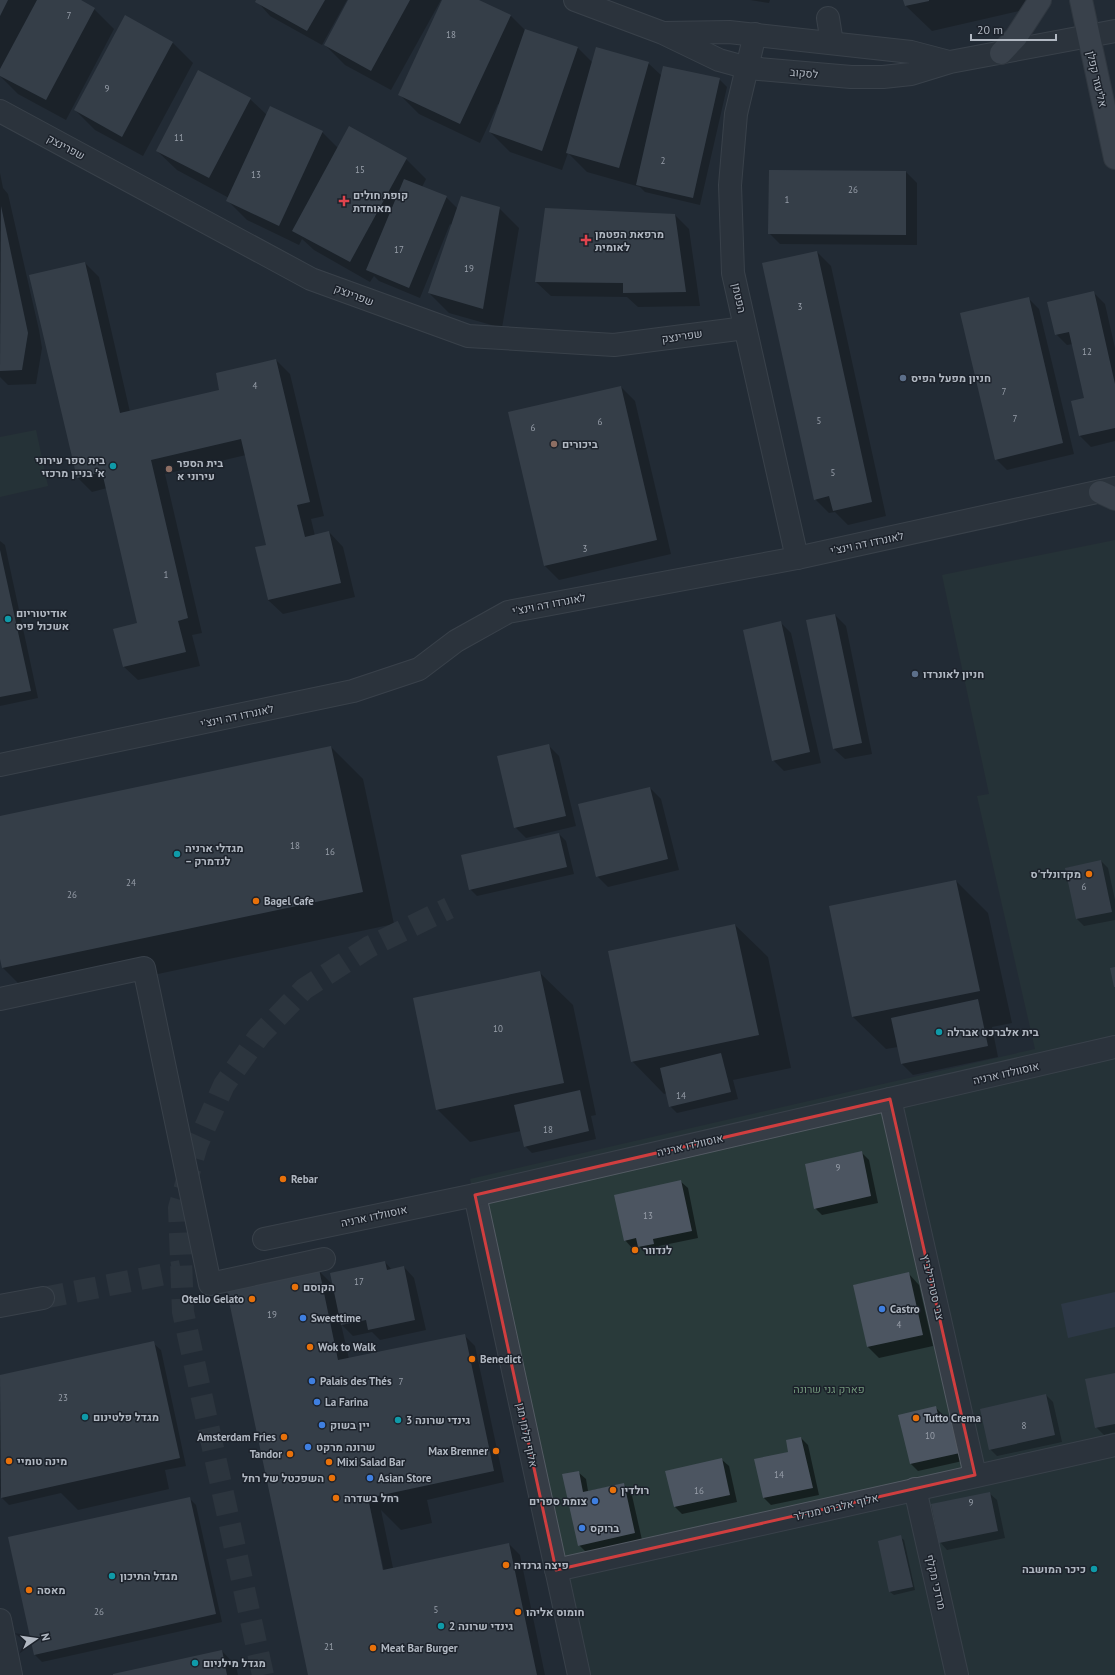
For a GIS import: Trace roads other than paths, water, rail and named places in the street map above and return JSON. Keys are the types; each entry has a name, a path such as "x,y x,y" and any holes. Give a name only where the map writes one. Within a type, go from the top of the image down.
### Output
{"main road":[{"path":"1001,53 1016,37 1040,0"},
{"name":"אליעזר קפלן","path":"1081,0 1115,158"}],"street":[{"name":"לסקוב","path":"575,0 663,33 719,60 748,68 851,77 883,77 911,74 950,62 1115,31"},
{"path":"828,18 832,42"},
{"name":"לסקוב","path":"663,33 722,32 755,34 911,52 950,62"},
{"name":"הפטמן","path":"755,34 736,114 730,184 734,273 797,558"},
{"name":"שפרינצק","path":"0,111 311,279 468,336 614,345 745,328"},
{"name":"לאונרדו דה וינצ'י","path":"0,766 353,691 420,669 456,641 508,612 797,558 1110,493"},
{"path":"0,999 144,968 210,1284 324,1259"},
{"name":"אוסוולדו ארניה","path":"264,1239 475,1195 1115,1047"},
{"name":"צבי סטרכילביץ","path":"890,1099 975,1475"},
{"name":"אלוף קלמן מגן","path":"475,1195 579,1675"},
{"path":"0,1306 43,1298"},
{"name":"אלוף אלברט מנדלר","path":"556,1570 975,1475 1115,1445"},
{"name":"מרדכי מקלף","path":"915,1489 957,1675"},
{"path":"0,1620 11,1675"}],"water":[{"path":"1115,1292 1115,1327 1068,1338 1061,1304"}],"tunnel":[{"path":"263,1675 183,1312 179,1208 197,1145 224,1085 259,1036 304,989 369,947 449,908"},
{"path":"43,1298 181,1271"}],"place":[{"name":"קופת חולים מאוחדת","path":"344,201"},
{"name":"מרפאת הפטמן לאומית","path":"586,240"},
{"name":"חניון מפעל הפיס","path":"903,378"},
{"name":"ביכורים","path":"554,444"},
{"name":"בית ספר עירוני א׳ בניין מרכזי","path":"113,466"},
{"name":"בית הספר עירוני א","path":"169,469"},
{"name":"אודיטוריום אשכול פיס","path":"8,619"},
{"name":"חניון לאונרדו","path":"915,674"},
{"name":"מגדלי ארניה – לנדמרק","path":"177,854"},
{"name":"מקדונלד'ס","path":"1089,874"},
{"name":"Bagel Cafe","path":"256,901"},
{"name":"בית אלברכט אברלה","path":"939,1032"},
{"name":"Rebar","path":"283,1179"},
{"name":"לנדוור","path":"635,1250"},
{"name":"הקוסם","path":"295,1287"},
{"name":"Otello Gelato","path":"252,1299"},
{"name":"Castro","path":"882,1309"},
{"name":"Sweettime","path":"303,1318"},
{"name":"Wok to Walk","path":"310,1347"},
{"name":"Benedict","path":"472,1359"},
{"name":"Palais des Thés","path":"312,1381"},
{"name":"La Farina","path":"317,1402"},
{"name":"מגדל פלטינום","path":"85,1417"},
{"name":"Tutto Crema","path":"916,1418"},
{"name":"גינדי שרונה 3","path":"398,1420"},
{"name":"יין בשוק","path":"322,1425"},
{"name":"Amsterdam Fries","path":"284,1437"},
{"name":"שרונה מרקט","path":"308,1447"},
{"name":"Max Brenner","path":"496,1451"},
{"name":"Tandor","path":"290,1454"},
{"name":"מינה טומיי","path":"9,1461"},
{"name":"Mixi Salad Bar","path":"329,1462"},
{"name":"השפכטל של רחל","path":"332,1478"},
{"name":"Asian Store","path":"370,1478"},
{"name":"רולדין","path":"613,1490"},
{"name":"רחל בשדרה","path":"336,1498"},
{"name":"צומת ספרים","path":"595,1501"},
{"name":"ברוקס","path":"582,1528"},
{"name":"פיצה גרנדה","path":"506,1565"},
{"name":"כיכר המושבה","path":"1094,1569"},
{"name":"מגדל התיכון","path":"112,1576"},
{"name":"מאסה","path":"29,1590"},
{"name":"חומוס אליהו","path":"518,1612"},
{"name":"גינדי שרונה 2","path":"441,1626"},
{"name":"Meat Bar Burger","path":"373,1648"},
{"name":"מגדל מילניום","path":"195,1663"}],"park label":[{"name":"פארק גני שרונה","path":"829,1389"}]}
